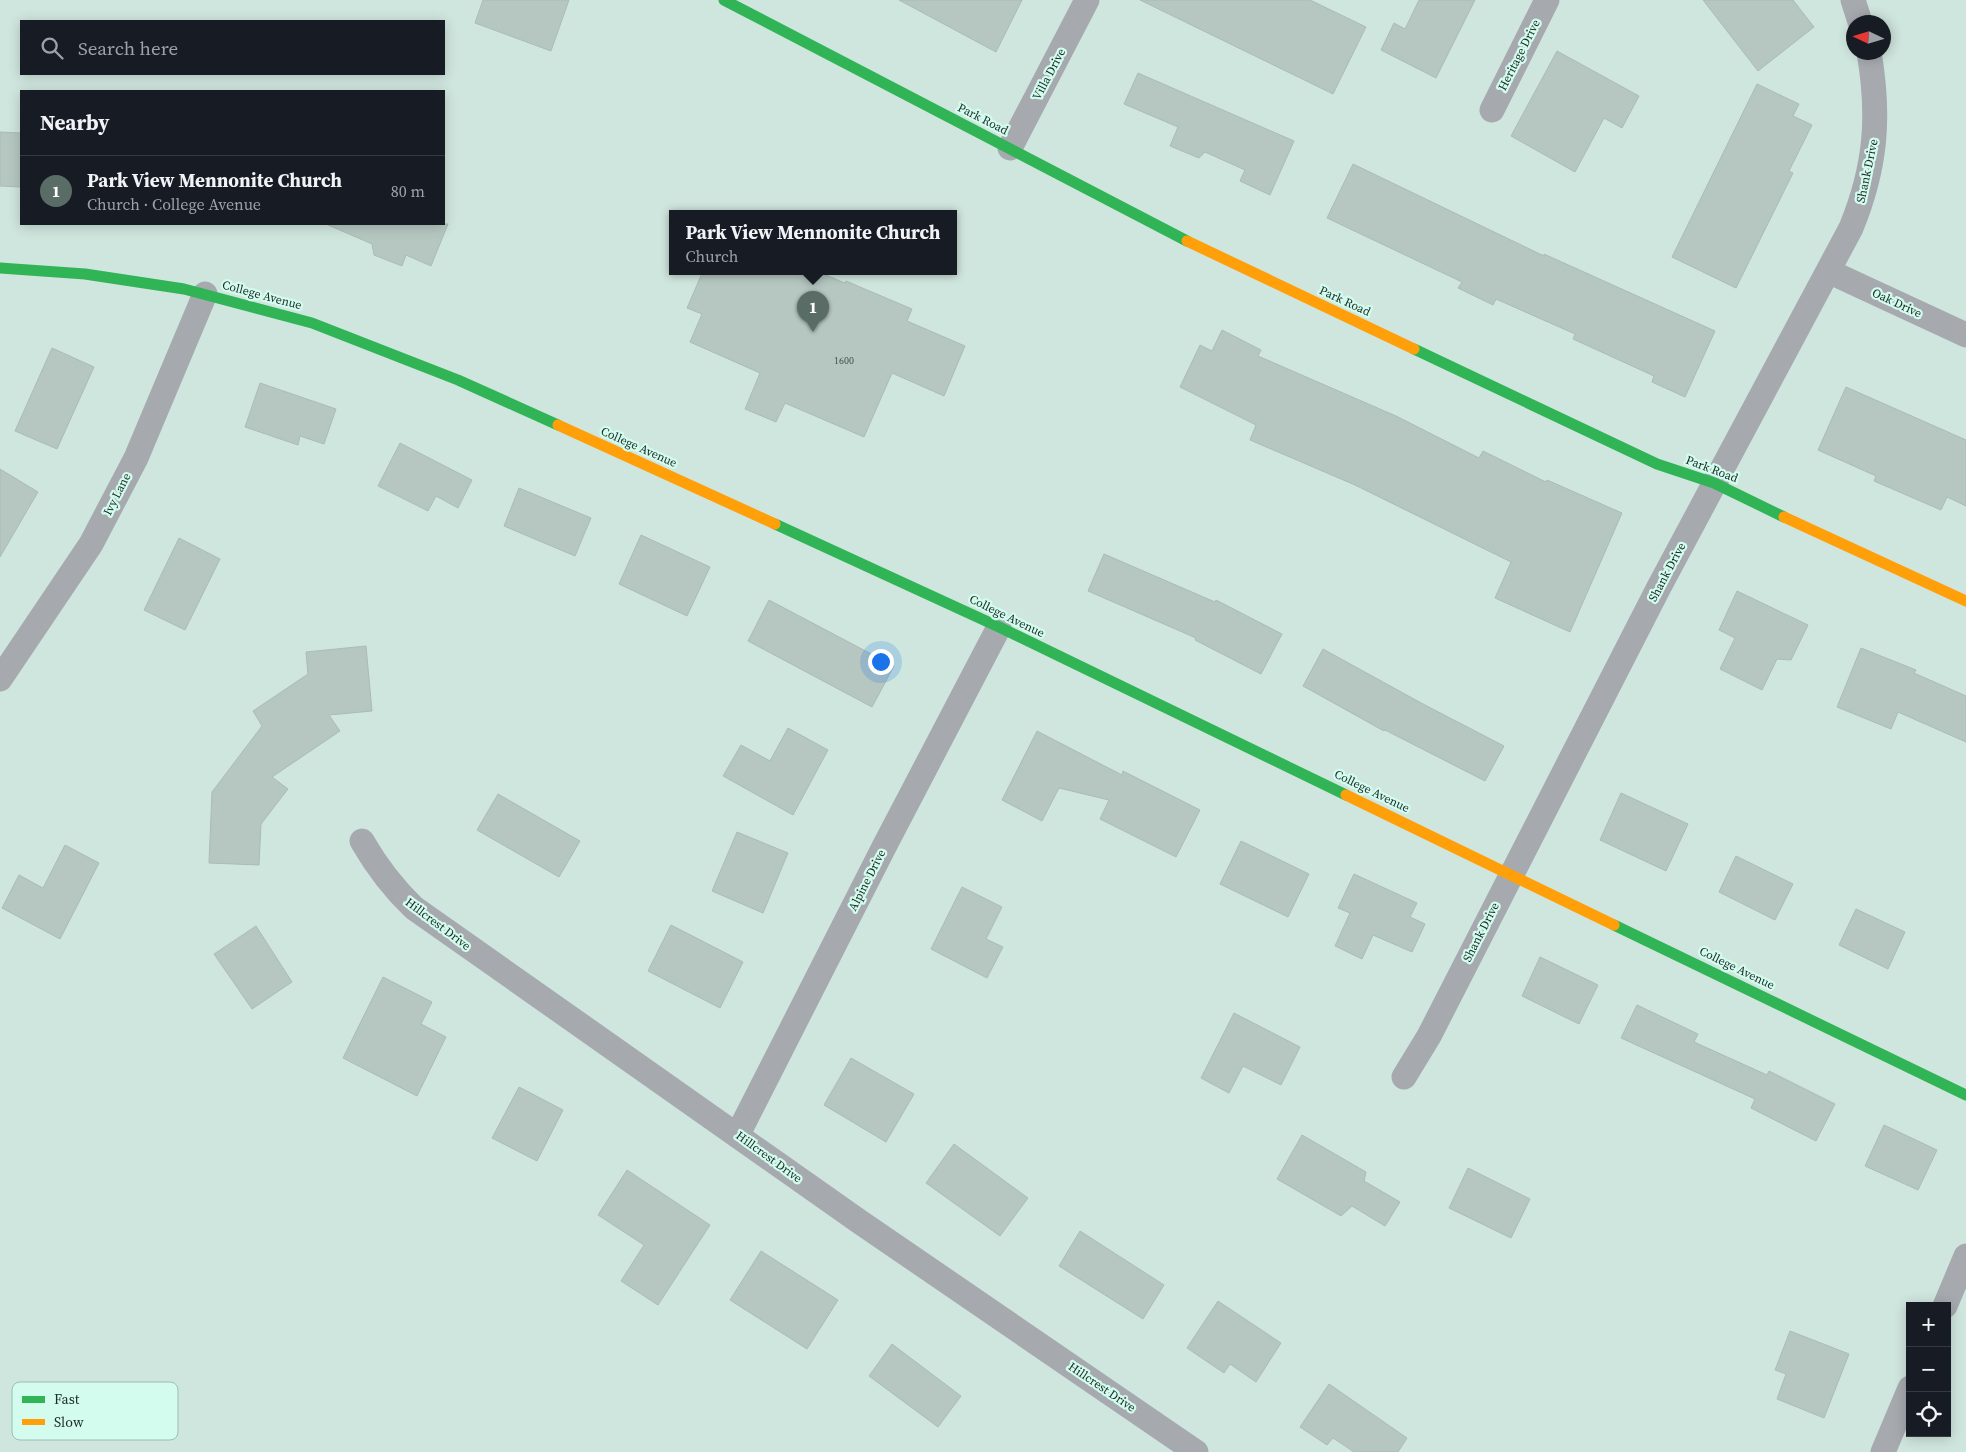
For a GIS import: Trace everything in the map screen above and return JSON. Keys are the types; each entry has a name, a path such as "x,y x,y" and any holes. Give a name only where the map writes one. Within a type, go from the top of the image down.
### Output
{"street":[{"name":"Park Road","path":"724,0 1213,254 1656,464 1714,483 1838,543 1966,601"},
{"name":"Villa Drive","path":"1010,148 1087,0"},
{"name":"Heritage Drive","path":"1492,110 1547,0"},
{"path":"1853,0 1858,15"},
{"name":"Shank Drive","path":"1404,1077 1429,1036 1659,587 1828,271 1857,211 1870,170 1876,118 1869,60"},
{"name":"College Avenue","path":"0,268 85,274 205,294 312,323 449,377 999,627 1966,1095"},
{"name":"Oak Drive","path":"1828,271 1966,335"},
{"name":"Ivy Lane","path":"0,679 91,544 136,458 205,294"},
{"name":"Alpine Drive","path":"738,1134 999,627"},
{"name":"Hillcrest Drive","path":"362,841 376,865 396,890 414,908 738,1134 860,1222 1196,1452"},
{"path":"1947,1302 1966,1256"},
{"path":"1883,1452 1908,1392"}],"building":[{"path":"483,0 569,0 551,51 475,23"},
{"path":"899,0 1022,0 996,52"},
{"path":"1140,0 1310,0 1366,27 1333,94"},
{"path":"1419,0 1475,0 1436,78 1381,50 1394,23 1405,29"},
{"path":"1703,0 1793,0 1814,27 1758,71"},
{"path":"1557,51 1639,96 1622,128 1604,118 1575,172 1511,136"},
{"path":"1138,73 1294,141 1270,195 1240,181 1245,170 1205,152 1199,158 1170,146 1178,127 1124,104"},
{"path":"1757,84 1799,104 1793,116 1812,125 1789,171 1793,173 1736,288 1672,257"},
{"path":"0,132 20,133 20,187 0,186"},
{"path":"1353,164 1544,256 1544,254 1715,331 1685,397 1652,382 1654,376 1573,339 1575,334 1496,299 1493,305 1458,288 1462,282 1327,218"},
{"path":"448,224 431,266 406,255 402,266 374,255 372,244 328,225"},
{"path":"701,275 826,275 845,283 846,281 912,309 907,321 965,346 944,396 892,373 864,437 785,403 776,422 745,409 760,373 690,342 702,314 687,308"},
{"path":"1222,330 1261,350 1258,356 1396,416 1479,458 1483,451 1546,482 1547,480 1622,513 1570,632 1495,598 1511,562 1355,485 1250,440 1256,425 1180,387 1200,345 1212,351"},
{"path":"52,348 94,367 57,449 15,431"},
{"path":"260,383 336,409 324,444 300,436 298,445 245,427"},
{"path":"1846,387 1966,440 1966,506 1947,497 1941,510 1874,481 1876,476 1818,450"},
{"path":"400,443 472,480 458,508 436,496 428,511 378,486"},
{"path":"0,469 38,492 0,557"},
{"path":"519,488 591,518 575,556 504,526"},
{"path":"641,535 710,567 687,616 619,584"},
{"path":"179,538 220,559 185,630 144,610"},
{"path":"1104,554 1215,602 1216,600 1282,634 1261,674 1195,640 1196,638 1088,591"},
{"path":"1737,591 1808,625 1791,660 1777,659 1762,690 1720,669 1735,638 1719,630"},
{"path":"769,600 894,666 872,707 748,641"},
{"path":"366,646 372,711 329,715 340,731 272,777 288,789 261,824 259,865 209,863 212,792 262,726 253,711 308,674 306,652"},
{"path":"1861,648 1916,670 1914,673 1966,696 1966,742 1898,712 1891,729 1837,707"},
{"path":"1323,649 1504,746 1485,781 1384,731 1303,686"},
{"path":"788,728 828,750 793,815 723,776 741,745 770,761"},
{"path":"1037,731 1122,775 1123,771 1200,810 1176,857 1100,819 1109,800 1059,788 1042,821 1002,800"},
{"path":"1621,793 1688,824 1666,871 1600,840"},
{"path":"498,794 580,841 559,877 477,830"},
{"path":"737,832 788,853 763,913 712,891"},
{"path":"1241,841 1309,874 1288,917 1220,884"},
{"path":"65,845 99,863 60,939 2,908 19,875 43,888"},
{"path":"1736,856 1793,884 1775,920 1719,892"},
{"path":"1354,874 1417,903 1410,917 1425,924 1412,952 1373,935 1362,959 1335,946 1350,913 1338,908"},
{"path":"962,887 1002,907 986,939 1003,947 987,978 931,949"},
{"path":"1856,909 1905,932 1888,969 1839,945"},
{"path":"671,925 743,962 720,1008 648,971"},
{"path":"256,926 292,982 252,1009 214,954"},
{"path":"1540,957 1598,985 1579,1024 1522,996"},
{"path":"383,977 432,1002 421,1024 446,1037 417,1096 343,1058"},
{"path":"1637,1005 1698,1034 1694,1042 1767,1075 1769,1071 1835,1104 1816,1141 1751,1108 1755,1099 1621,1038"},
{"path":"1234,1013 1300,1047 1281,1085 1243,1066 1229,1093 1201,1078"},
{"path":"851,1058 914,1094 886,1142 824,1105"},
{"path":"519,1087 563,1110 537,1161 492,1138"},
{"path":"1884,1125 1937,1150 1918,1190 1865,1166"},
{"path":"1302,1135 1366,1172 1364,1181 1400,1202 1385,1226 1352,1206 1341,1216 1277,1179"},
{"path":"954,1144 1028,1198 1000,1236 926,1183"},
{"path":"1468,1168 1530,1199 1511,1238 1449,1208"},
{"path":"627,1170 710,1225 658,1305 621,1281 644,1245 598,1215"},
{"path":"1080,1231 1164,1285 1143,1319 1059,1266"},
{"path":"761,1251 838,1300 807,1349 730,1300"},
{"path":"1218,1301 1281,1343 1256,1382 1230,1364 1224,1373 1187,1348"},
{"path":"1790,1331 1849,1354 1824,1418 1777,1399 1786,1374 1775,1370"},
{"path":"892,1344 961,1396 938,1427 869,1376"},
{"path":"1329,1384 1407,1438 1398,1452 1354,1452 1333,1438 1327,1445 1300,1427"}],"traffic: fast":[{"path":"724,0 1187,241"},
{"path":"0,268 85,274 184,289 312,323 458,380 558,425"},
{"path":"1414,349 1657,464 1714,483 1784,517"},
{"path":"775,524 999,627 1346,795"},
{"path":"1614,925 1966,1095"}],"traffic: slow":[{"path":"1187,241 1414,349"},
{"path":"558,425 775,524"},
{"path":"1784,517 1966,601"},
{"path":"1346,795 1614,925"}],"place":[{"name":"Park View Mennonite Church","path":"813,332"}]}
